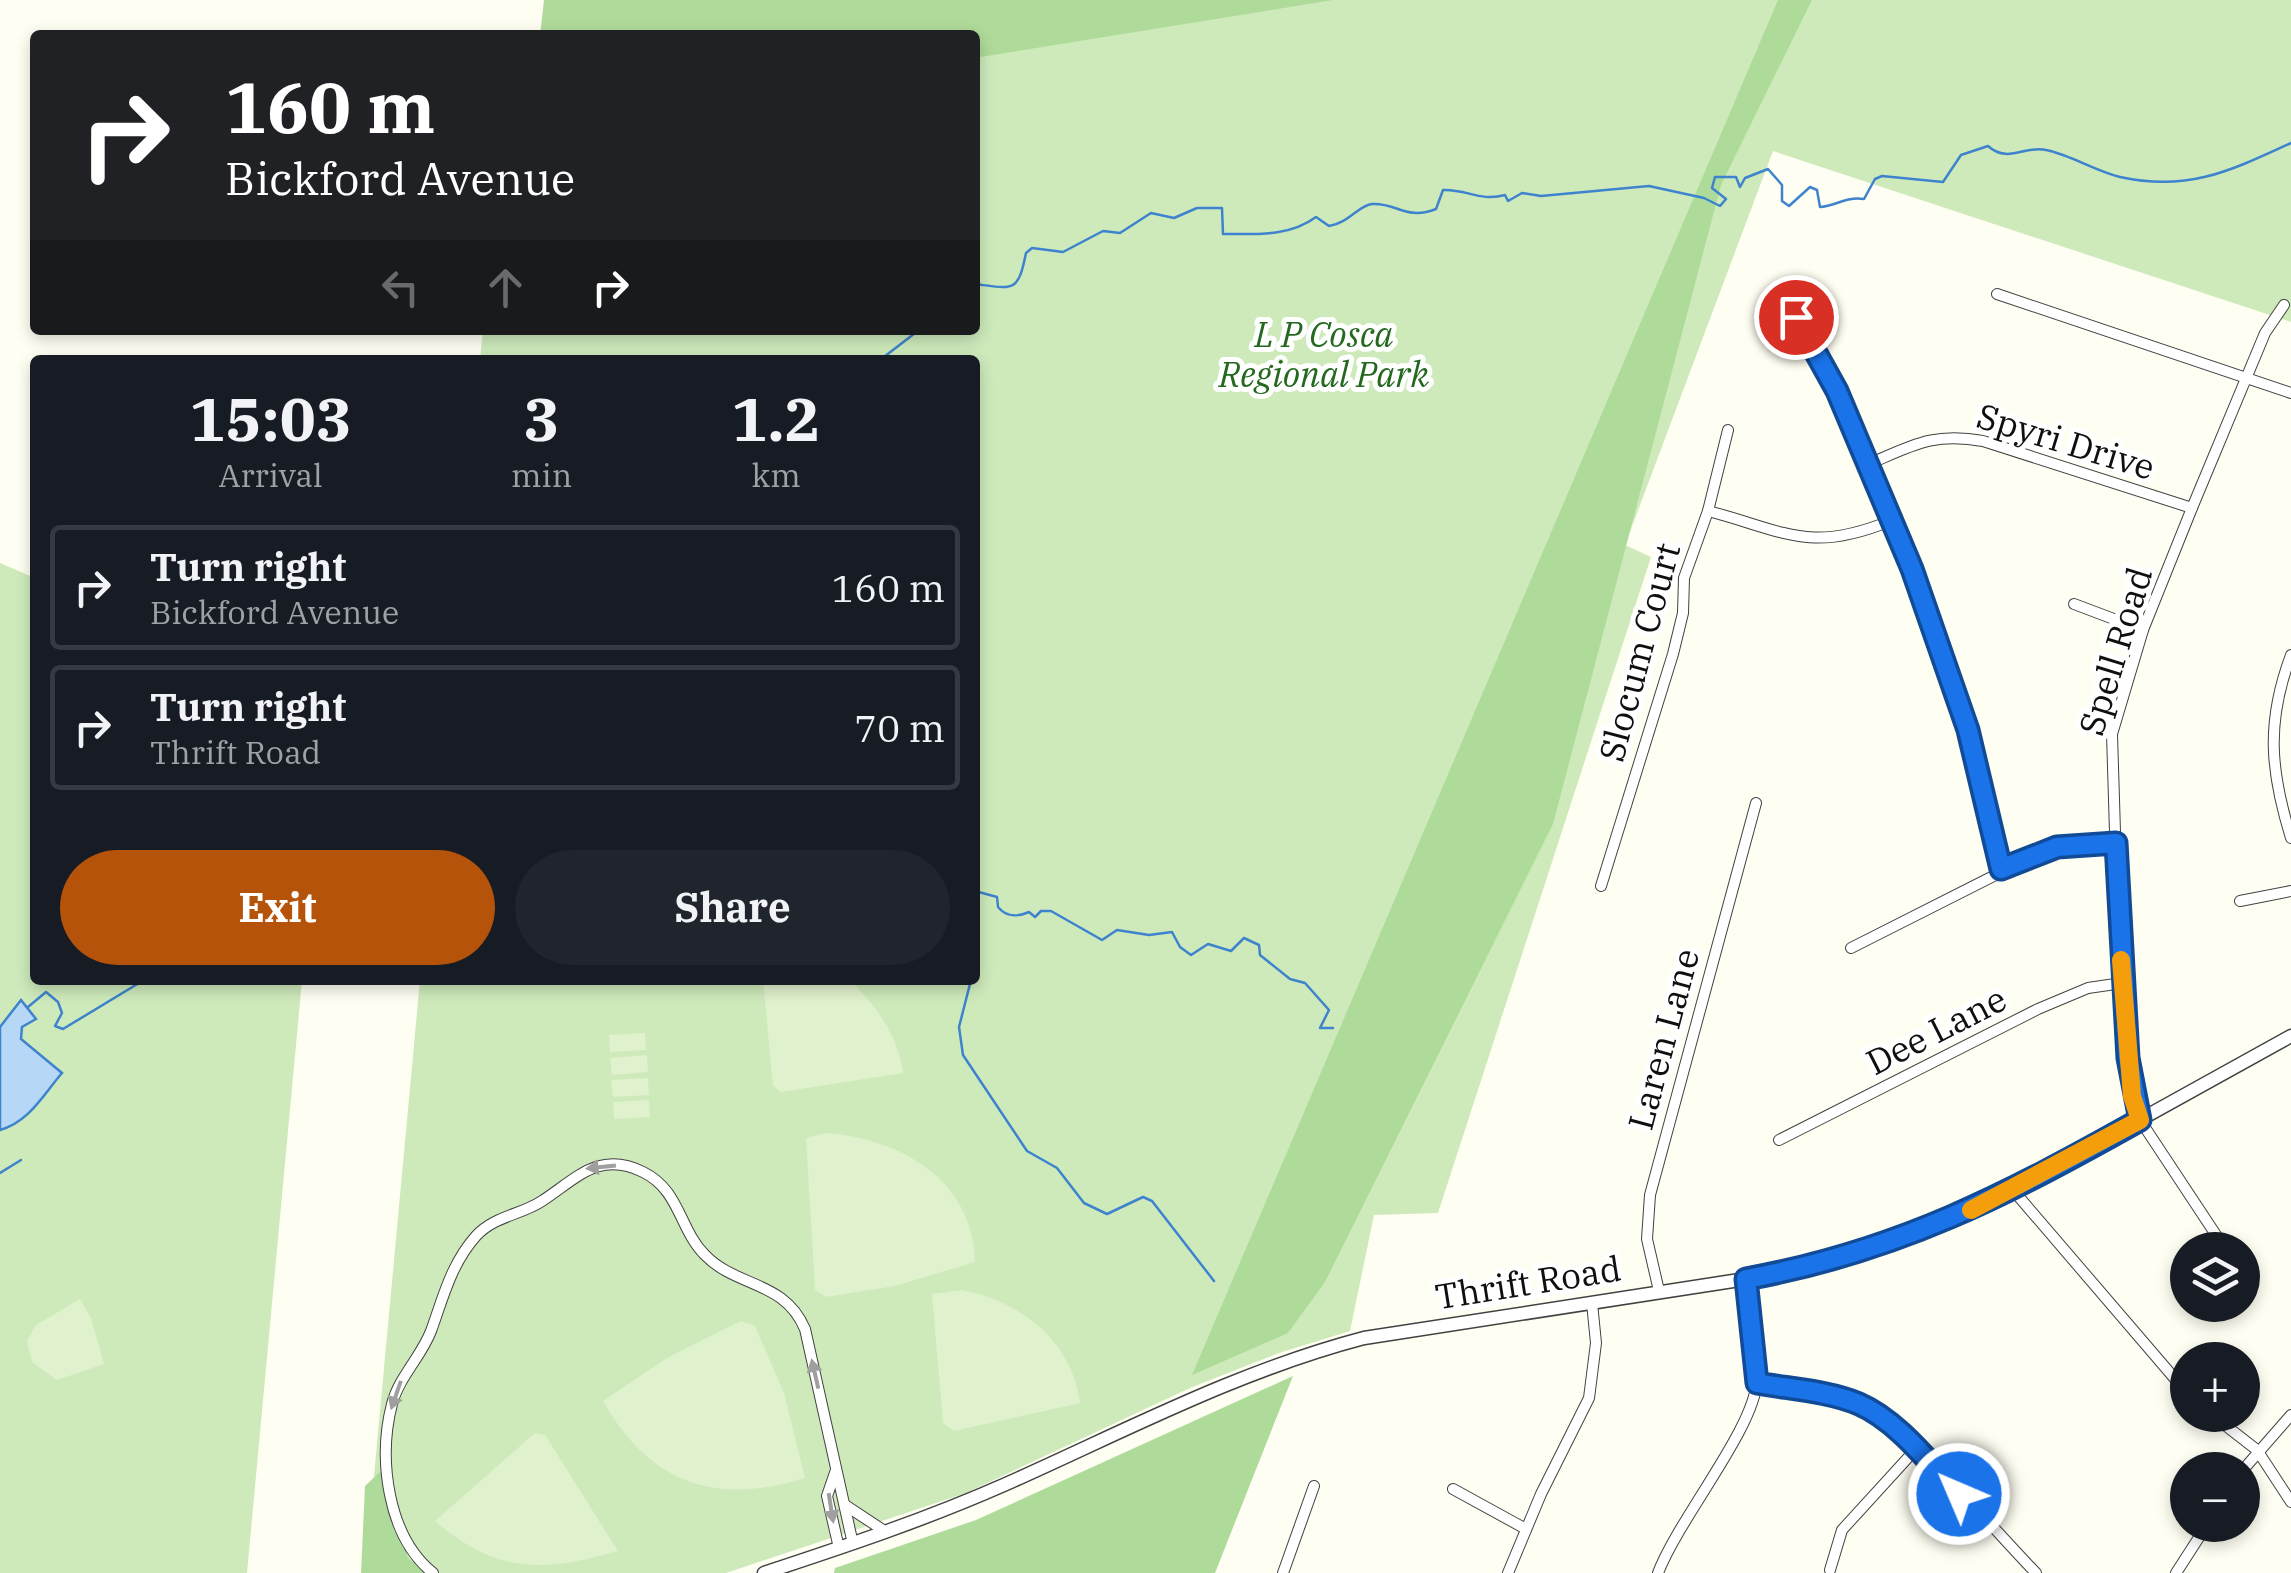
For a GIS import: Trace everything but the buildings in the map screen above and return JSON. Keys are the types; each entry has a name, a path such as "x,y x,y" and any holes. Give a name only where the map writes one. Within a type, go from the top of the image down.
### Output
{"street":[{"path":"1997,294 2291,393"},
{"path":"1777,296 1821,360 1912,569 1957,695 2001,869"},
{"name":"Spell Road","path":"2214,1232 2140,1120 2132,1096 2122,983 2112,734 2143,630 2247,376 2284,304"},
{"name":"Slocum Court","path":"1600,886 1673,654 1683,614 1684,578 1708,511 1728,430"},
{"name":"Spyri Drive","path":"1868,464 1932,437 1952,436 1983,441 2192,508"},
{"path":"1708,511 1808,540 1854,535 1890,522"},
{"path":"2074,604 2143,630"},
{"path":"2291,655 2273,712 2272,730 2276,788 2291,838"},
{"name":"Laren Lane","path":"1658,1291 1647,1239 1650,1195 1756,803"},
{"path":"1851,948 2001,869 2057,847 2116,843"},
{"path":"2240,901 2291,891"},
{"name":"Dee Lane","path":"1780,1140 2050,1003 2088,988 2122,983"},
{"name":"Thrift Road","path":"764,1573 886,1532 1290,1358 1364,1338 1746,1279 1860,1254 2013,1190 2291,1036"},
{"path":"433,1573 410,1548 389,1490 385,1470 392,1404 430,1334 449,1278 474,1238 494,1222 538,1204 587,1167 617,1165 653,1178 673,1197 693,1240 707,1258 788,1301 805,1329 844,1504 846,1546"},
{"path":"2013,1190 2170,1373"},
{"path":"1658,1573 1677,1528 1742,1427 1757,1383 1746,1279"},
{"path":"1508,1573 1589,1398 1596,1343 1592,1303"},
{"path":"1757,1383 1857,1403 1888,1424 2036,1573"},
{"path":"2256,1450 2291,1414"},
{"path":"2233,1432 2256,1450 2291,1502"},
{"path":"1830,1570 1842,1530 1915,1450"},
{"path":"836,1469 827,1496 846,1546"},
{"path":"1284,1573 1314,1486"},
{"path":"1453,1489 1526,1529"},
{"path":"844,1504 886,1532"},
{"path":"2176,1573 2196,1542"}],"green space":[{"path":"544,0 1333,0 980,57 980,30 541,30"},
{"name":"L P Cosca Regional Park","path":"1195,0 2291,0 2291,322 1773,151 1625,545 1651,557 1438,1213 1374,1215 1350,1331 1279,1353 1190,1388 966,1493 726,1573 365,1573 420,985 980,985 980,355 480,355 482,335 980,335 980,41"},
{"path":"1778,0 1812,0 1721,185 1553,824 1325,1282 1288,1333 1192,1375"},
{"path":"0,563 30,576 30,985 302,985 247,1573 0,1573"},
{"path":"763,985 855,985 885,1023 897,1047 903,1073 781,1092 773,1086"},
{"path":"645,1033 646,1050 610,1052 609,1035"},
{"path":"647,1055 648,1072 612,1075 610,1058"},
{"path":"648,1078 649,1095 613,1097 611,1080"},
{"path":"649,1100 650,1117 614,1119 613,1102"},
{"path":"826,1133 880,1144 928,1169 961,1208 971,1233 975,1262 895,1286 826,1297 815,1290 806,1138"},
{"path":"962,1290 1004,1304 1040,1327 1066,1360 1080,1403 954,1431 943,1423 932,1294"},
{"path":"80,1299 91,1318 104,1364 57,1380 32,1362 27,1341 36,1325"},
{"path":"741,1321 755,1326 784,1393 805,1478 742,1489 714,1488 688,1481 642,1452 603,1401 667,1358"},
{"path":"1293,1376 1215,1573 834,1573 835,1568 976,1520"},
{"path":"535,1433 545,1435 618,1551 566,1563 520,1564 478,1551 435,1521"},
{"path":"381,1471 408,1558 425,1573 361,1573 365,1486"}],"water":[{"path":"21,1000 36,1019 22,1027 21,1039 62,1073 27,1114 0,1130 0,1027"}],"waterway":[{"path":"980,285 1006,287 1017,282 1026,253 1032,248 1063,252 1103,231 1120,233 1151,213 1174,218 1197,208 1222,208 1223,234 1248,234 1283,231 1316,217 1329,226 1372,204 1426,212 1436,209 1443,190 1488,197 1505,195 1508,201 1522,193 1541,196 1649,186 1704,198 1720,206 1726,199 1712,188 1715,177 1736,177 1740,187 1745,178 1768,169 1782,185 1782,201 1789,206 1810,187 1817,190 1820,207 1864,199 1875,179 1882,176 1943,182 1961,155 1988,146 2003,154 2046,150 2120,177 2167,182 2228,170 2291,143"},
{"path":"886,355 912,335"},
{"path":"980,892 997,897 998,907 1008,914 1029,912 1035,917 1041,911 1051,911 1102,940 1117,930 1149,935 1172,932 1180,947 1191,955 1208,944 1231,951 1244,938 1259,945 1260,955 1290,979 1305,983 1329,1010 1320,1028 1333,1028"},
{"path":"28,1007 46,992 58,1002 62,1013 55,1026 63,1029 136,985"},
{"path":"970,985 959,1027 963,1055 1027,1151 1057,1168 1084,1203 1107,1214 1143,1197 1152,1201 1214,1281"},
{"path":"0,1173 21,1160"}],"slow traffic":[{"path":"1971,1210 2140,1120 2132,1096 2121,960"}],"route":[{"path":"1796,317 1837,391 1912,569 1968,730 1982,806 2001,869 2057,847 2116,843 2128,1058 2132,1096 2140,1120 2013,1190 1906,1238 1819,1265 1746,1279 1757,1383 1834,1396 1867,1408 1897,1431 1959,1494"}]}
